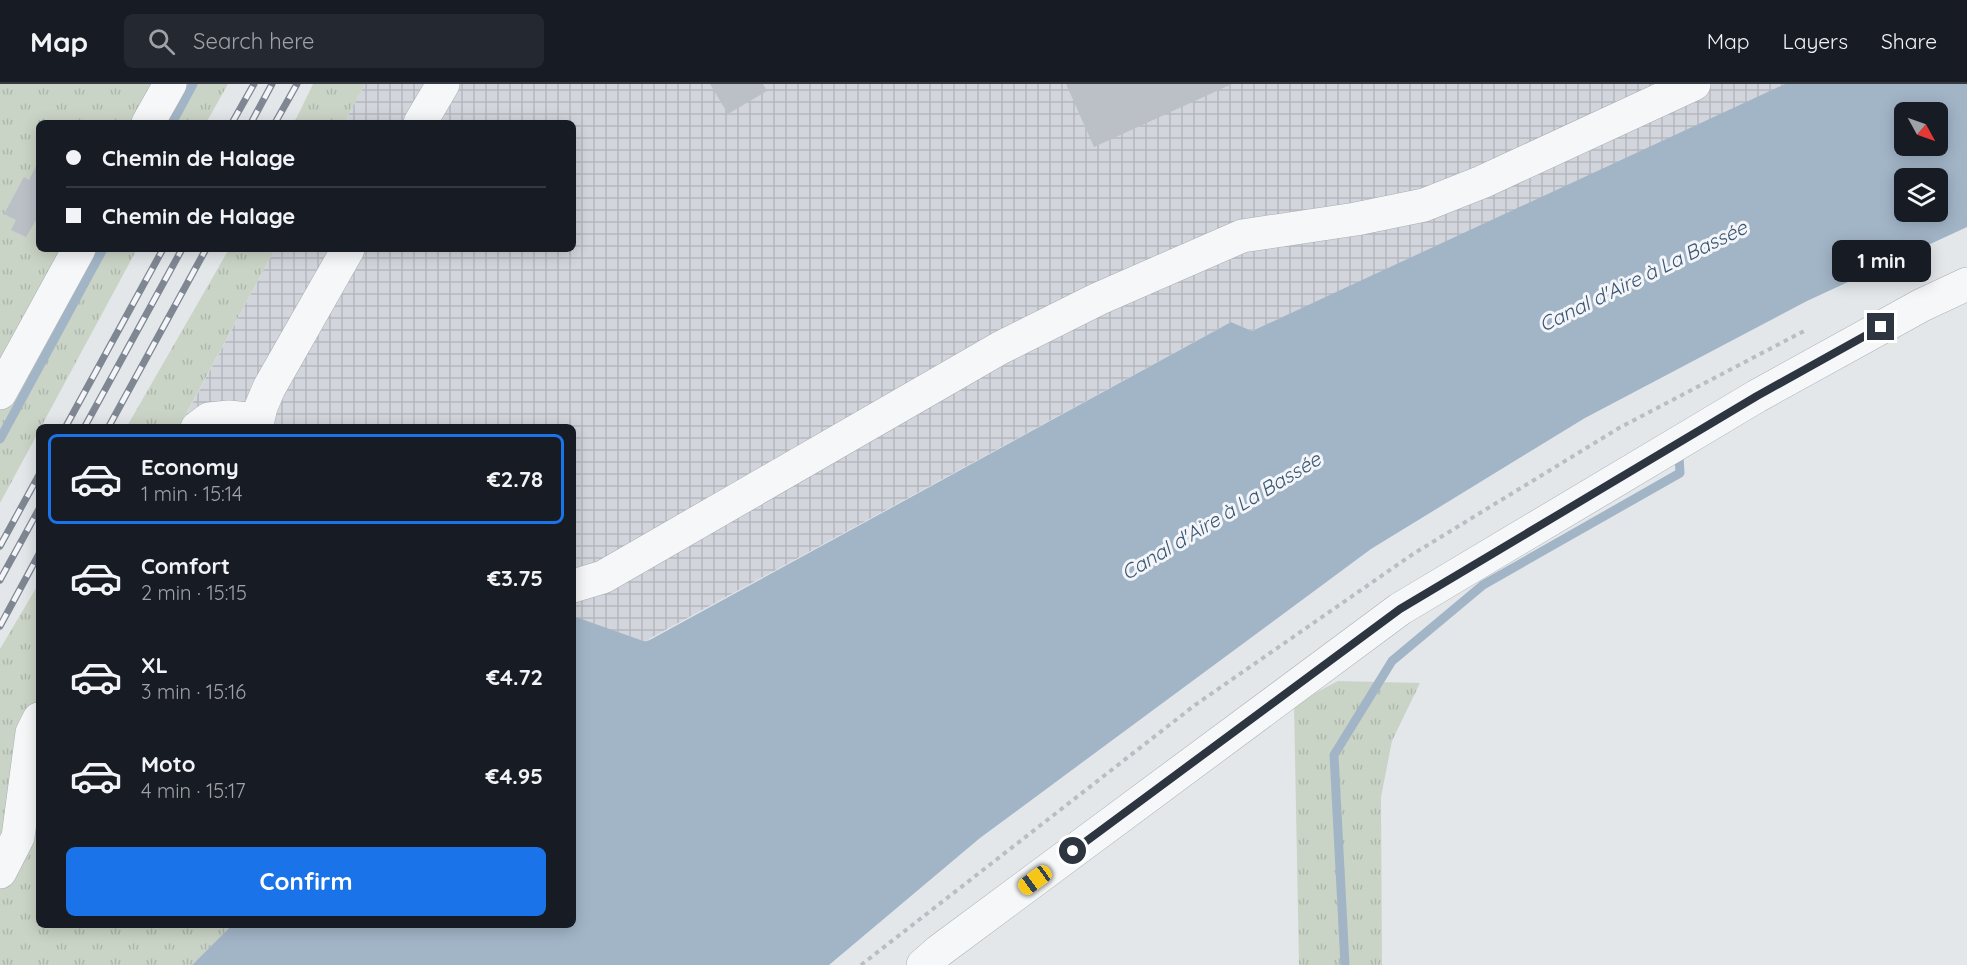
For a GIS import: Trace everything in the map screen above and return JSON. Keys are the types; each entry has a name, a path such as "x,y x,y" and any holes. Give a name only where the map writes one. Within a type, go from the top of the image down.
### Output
{"street":[{"path":"150,120 170,84"},
{"path":"422,120 443,84"},
{"path":"576,585 603,577 1000,348 1098,299 1242,236 1356,219 1424,205 1482,182 1694,84"},
{"path":"0,393 77,252"},
{"path":"202,424 209,419 230,417 258,424 261,407 269,388 346,252"},
{"path":"923,965 1400,609 1757,396 1922,305 1967,284"},
{"path":"0,872 18,837 32,733 36,725"}],"shaded area":[{"path":"365,84 1798,84 1252,331 1231,322 649,639 692,794 576,701 576,424 181,424 273,252 576,252 576,120 346,120"}],"green space":[{"path":"0,84 228,84 208,120 36,120 36,252 135,252 43,424 36,424 36,437 0,503"},
{"path":"313,84 365,84 346,120 295,120"},
{"path":"227,252 273,252 181,424 128,424"},
{"path":"36,588 36,928 229,928 192,965 0,965 0,649"},
{"path":"1338,681 1420,683 1392,741 1381,797 1382,965 1299,965 1294,704"}],"water":[{"name":"Canal d'Aire à La Bassée","path":"1785,84 1967,84 1967,227 1807,301 1585,418 1371,549 980,838 829,965 192,965 229,928 576,928 576,617 646,642 1231,322 1252,331"}],"building":[{"path":"710,84 763,84 767,91 728,114"},
{"path":"1066,84 1232,84 1094,147"},
{"path":"36,166 36,220 26,237 11,230 16,220 4,214 24,177 29,180"}],"waterway":[{"path":"174,120 193,84"},
{"path":"0,439 101,252"},
{"path":"1345,965 1334,755 1392,661 1483,585 1680,473 1679,456"}],"railway":[{"path":"234,120 254,84"},
{"path":"253,120 272,84"},
{"path":"277,120 297,84"},
{"path":"67,424 161,252"},
{"path":"86,424 180,252"},
{"path":"110,424 204,252"},
{"path":"0,546 36,480"},
{"path":"0,580 36,514"},
{"path":"0,626 36,560"}],"route":[{"path":"1073,851 1400,609 1757,396 1881,327"}]}
